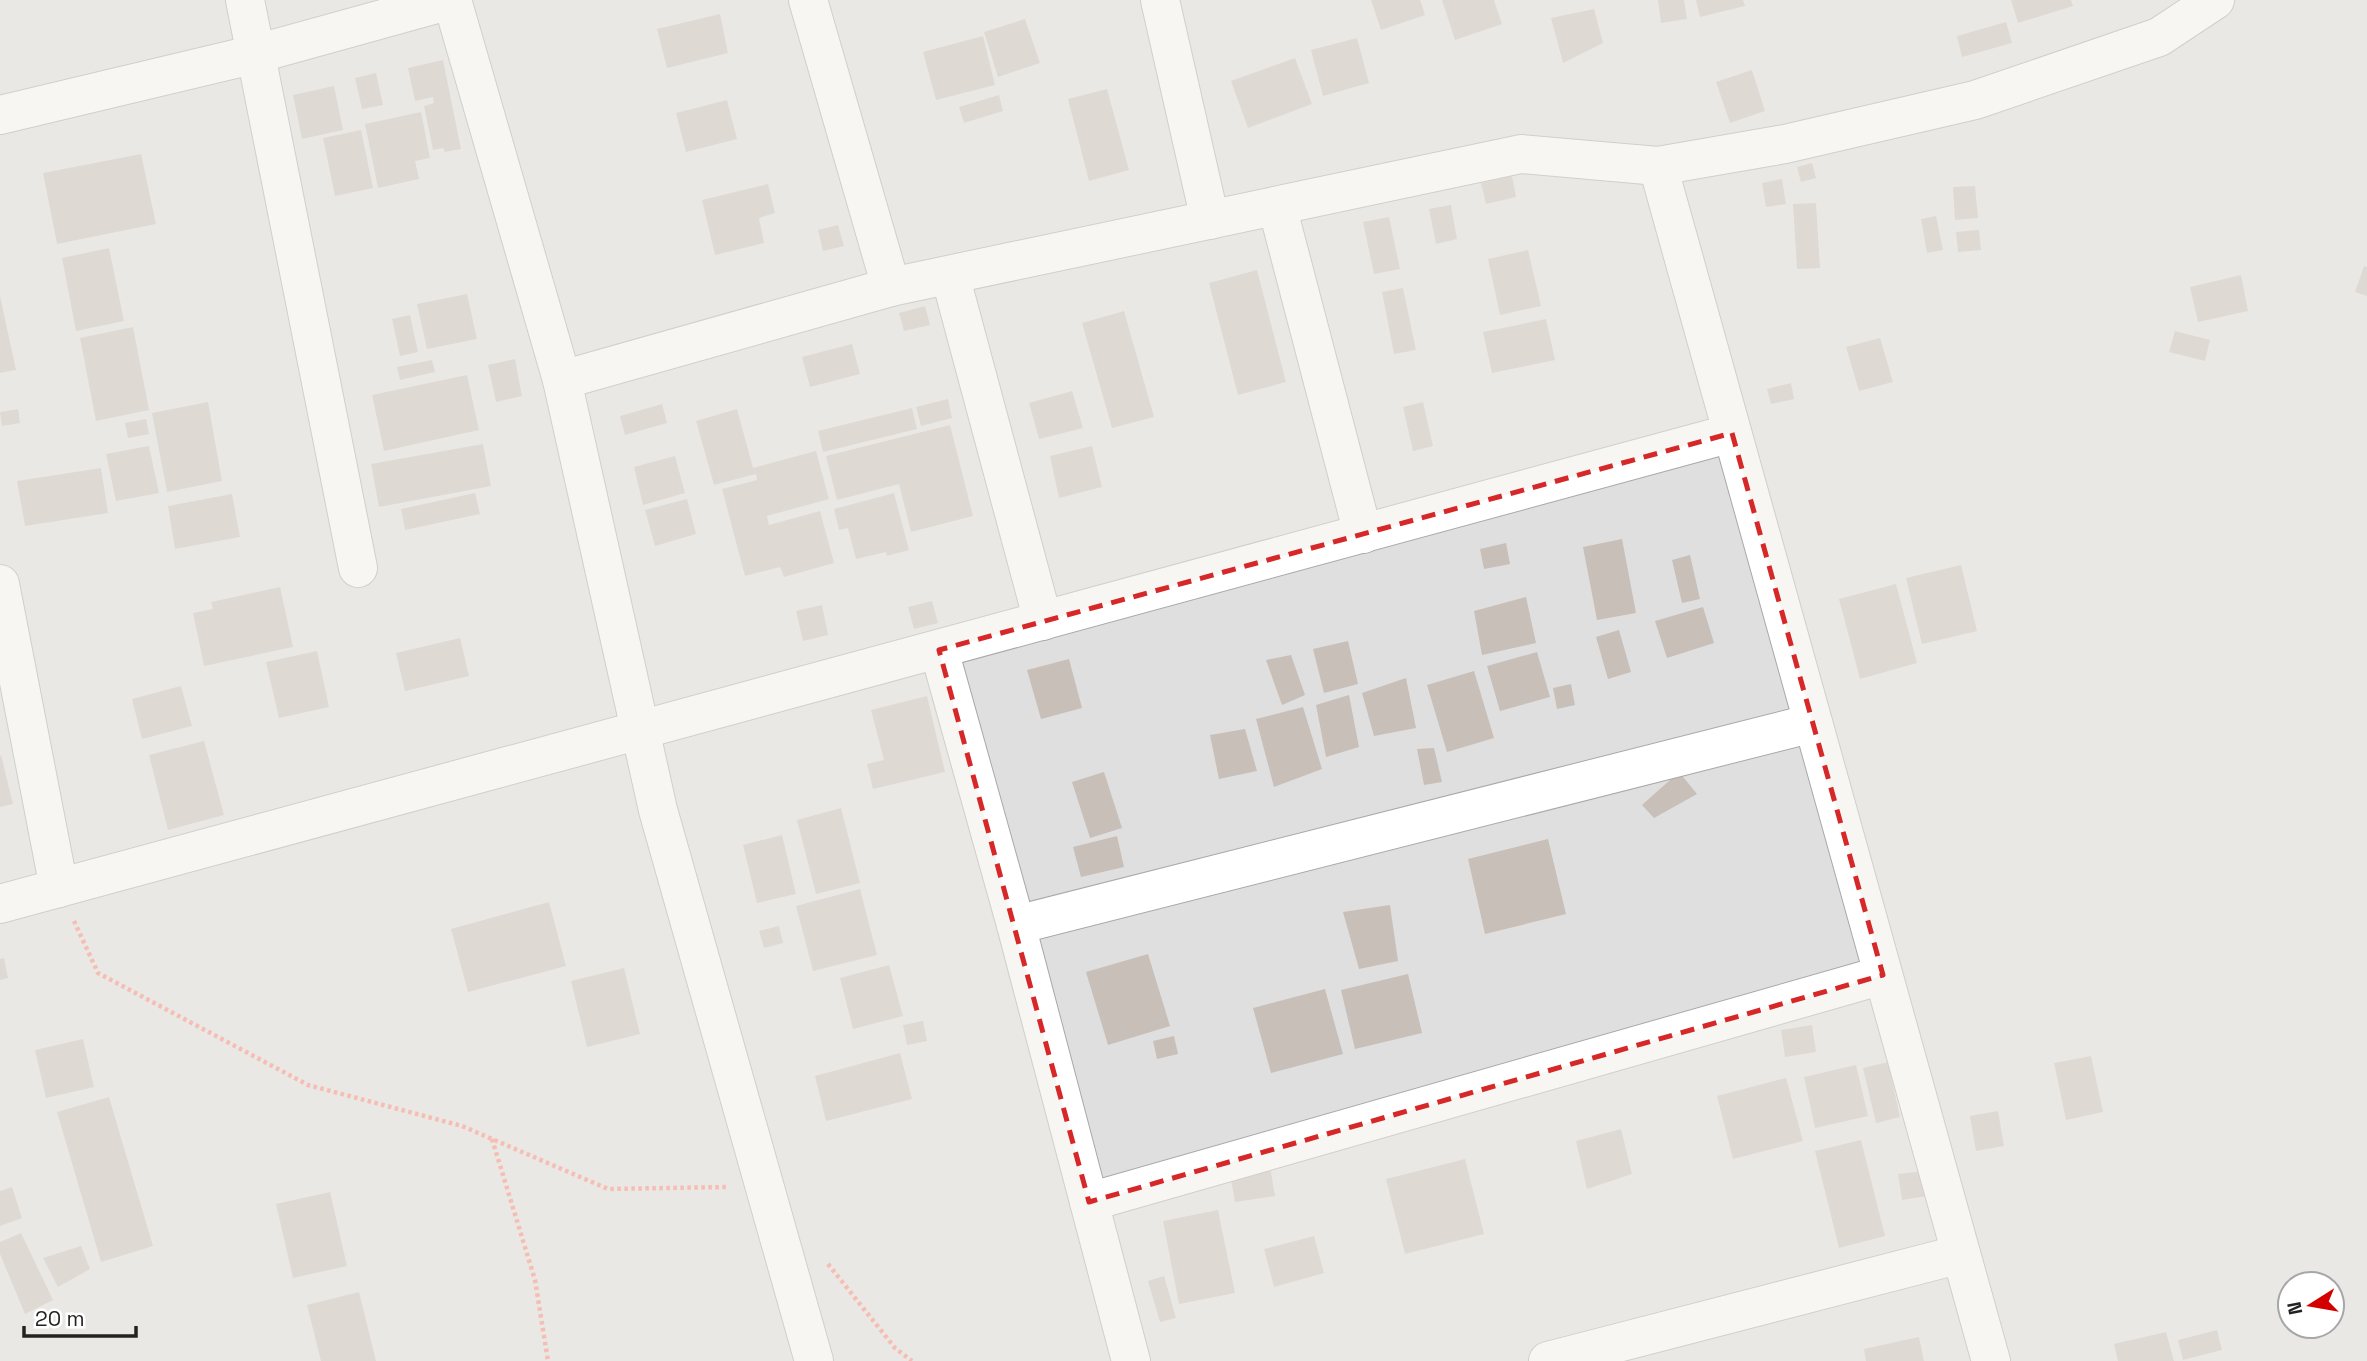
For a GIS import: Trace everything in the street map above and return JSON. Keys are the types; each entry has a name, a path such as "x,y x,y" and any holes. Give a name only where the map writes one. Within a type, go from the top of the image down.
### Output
{"street":[{"path":"245,0 358,568"},
{"path":"0,115 256,54 452,0 562,380 658,810 814,1361"},
{"path":"808,0 891,287"},
{"path":"1160,0 1210,220"},
{"path":"562,380 891,287 1521,154 1658,166 1785,144 1975,100 2159,37 2215,0"},
{"path":"1658,166 1991,1361"},
{"path":"1277,206 1363,534"},
{"path":"950,275 1043,621"},
{"path":"0,904 1732,433"},
{"path":"0,583 59,888"},
{"path":"939,650 1016,925 1131,1361"},
{"path":"1016,925 1813,723"},
{"path":"1089,1202 1883,975"},
{"path":"1548,1361 1961,1254"}],"path":[{"path":"59,888 98,973 308,1085 462,1126 608,1189 766,1186"},
{"path":"492,1139 535,1280 548,1361"},
{"path":"826,1262 895,1348 912,1361"}],"highlighted area":[{"path":"1732,433 1883,975 1089,1202 939,650"}],"shaded area":[{"path":"0,0 2367,0 2367,1361 0,1361"}],"building":[{"path":"1371,0 1420,0 1425,15 1381,30"},
{"path":"1442,0 1494,0 1502,24 1455,40"},
{"path":"1658,0 1684,0 1687,19 1661,23"},
{"path":"1696,0 1743,0 1745,6 1700,17"},
{"path":"2011,0 2071,0 2073,6 2018,23"},
{"path":"1594,9 1603,43 1563,63 1551,18"},
{"path":"720,14 728,53 667,68 657,29"},
{"path":"1025,19 1040,63 998,77 984,32"},
{"path":"2006,22 2012,43 1962,57 1957,36"},
{"path":"983,36 995,85 936,100 923,52"},
{"path":"1357,38 1369,83 1323,96 1311,50"},
{"path":"1295,58 1312,104 1248,128 1231,81"},
{"path":"443,60 461,149 445,152 443,148 433,150 424,106 434,103 433,97 415,101 408,68"},
{"path":"1752,70 1765,111 1730,123 1716,82"},
{"path":"376,73 383,105 362,109 355,78"},
{"path":"334,86 343,130 302,139 293,95"},
{"path":"1107,89 1129,170 1089,181 1068,99"},
{"path":"999,95 1003,111 964,123 959,107"},
{"path":"727,100 737,139 686,152 676,113"},
{"path":"421,112 430,158 415,161 419,179 378,188 365,124"},
{"path":"361,130 373,188 335,196 323,138"},
{"path":"141,154 156,224 57,244 43,173"},
{"path":"1812,163 1816,178 1801,182 1797,167"},
{"path":"1512,176 1516,197 1486,204 1481,183"},
{"path":"1782,179 1786,204 1766,207 1762,183"},
{"path":"768,184 775,213 759,218 764,243 715,255 702,200"},
{"path":"1975,186 1978,218 1955,220 1953,187"},
{"path":"1816,203 1820,268 1797,269 1793,204"},
{"path":"1451,205 1457,239 1436,244 1429,209"},
{"path":"1936,216 1943,250 1927,253 1921,219"},
{"path":"1389,217 1400,269 1374,274 1363,222"},
{"path":"838,225 844,246 823,251 818,230"},
{"path":"1979,230 1981,250 1958,252 1956,232"},
{"path":"109,248 124,321 76,331 62,258"},
{"path":"1528,250 1541,306 1500,315 1488,259"},
{"path":"2364,266 2367,267 2367,296 2355,292"},
{"path":"1257,270 1286,382 1238,395 1209,283"},
{"path":"2241,275 2248,311 2198,322 2190,287"},
{"path":"1403,288 1416,350 1394,354 1382,292"},
{"path":"467,294 477,339 427,349 417,304"},
{"path":"0,296 16,370 0,373"},
{"path":"925,306 930,325 904,331 899,313"},
{"path":"1124,311 1154,417 1112,428 1082,323"},
{"path":"410,315 418,352 400,356 392,319"},
{"path":"1546,319 1555,360 1492,373 1483,332"},
{"path":"133,327 149,410 96,421 80,338"},
{"path":"2175,331 2210,340 2205,361 2169,352"},
{"path":"1880,338 1893,382 1859,391 1846,347"},
{"path":"852,344 860,374 810,387 802,357"},
{"path":"515,359 522,396 496,402 488,365"},
{"path":"432,360 435,372 400,380 397,367"},
{"path":"467,375 479,430 384,451 372,395"},
{"path":"1791,383 1794,399 1771,404 1767,389"},
{"path":"1072,391 1083,428 1039,439 1029,403"},
{"path":"948,399 952,418 921,426 916,407"},
{"path":"208,402 222,481 167,492 152,413"},
{"path":"1423,402 1433,446 1413,451 1403,407"},
{"path":"662,404 667,423 625,435 620,416"},
{"path":"912,408 917,429 823,452 818,431"},
{"path":"18,409 20,423 2,426 0,412"},
{"path":"737,409 753,468 816,451 829,499 767,516 769,525 820,511 834,563 784,577 780,567 745,576 722,489 757,480 756,474 714,485 696,421"},
{"path":"146,419 149,434 128,438 125,423"},
{"path":"950,425 973,516 911,532 899,484 837,500 826,456"},
{"path":"483,444 491,486 379,507 371,464"},
{"path":"149,446 159,493 116,501 106,454"},
{"path":"1092,446 1102,487 1059,498 1050,456"},
{"path":"675,456 685,493 643,505 634,467"},
{"path":"101,468 108,513 25,526 17,481"},
{"path":"475,493 480,514 405,530 401,509"},
{"path":"894,493 909,550 887,556 886,552 856,559 848,528 839,530 834,509"},
{"path":"232,494 240,537 175,549 168,506"},
{"path":"687,499 696,534 655,546 645,510"},
{"path":"1622,539 1636,613 1597,620 1583,547"},
{"path":"1506,543 1510,564 1484,569 1480,549"},
{"path":"1690,555 1700,599 1682,603 1672,560"},
{"path":"1961,565 1977,631 1922,644 1906,578"},
{"path":"1896,584 1917,663 1860,679 1839,599"},
{"path":"280,587 293,647 204,666 193,613 213,609 211,602"},
{"path":"1526,597 1536,643 1482,655 1474,611"},
{"path":"932,601 938,623 914,629 908,607"},
{"path":"822,605 828,635 803,641 796,611"},
{"path":"1703,607 1714,643 1667,658 1655,621"},
{"path":"1619,630 1631,672 1608,679 1596,637"},
{"path":"460,638 469,676 405,691 396,653"},
{"path":"1348,641 1358,684 1324,693 1313,649"},
{"path":"317,651 329,707 279,718 266,662"},
{"path":"1537,652 1550,697 1500,711 1487,666"},
{"path":"1291,655 1305,695 1282,705 1266,660"},
{"path":"1069,659 1082,708 1041,719 1027,670"},
{"path":"1474,671 1494,738 1447,752 1427,685"},
{"path":"1406,678 1416,728 1374,736 1362,693"},
{"path":"1571,684 1575,705 1557,709 1553,688"},
{"path":"181,686 192,726 142,739 132,699"},
{"path":"1349,695 1359,747 1326,757 1316,705"},
{"path":"927,696 945,772 873,789 867,764 884,760 871,710"},
{"path":"1303,707 1322,769 1274,787 1256,719"},
{"path":"1245,729 1257,771 1219,779 1210,735"},
{"path":"204,741 224,815 168,830 149,755"},
{"path":"1434,748 1442,782 1424,785 1417,749"},
{"path":"0,756 13,804 0,807"},
{"path":"1104,772 1122,828 1090,838 1072,782"},
{"path":"1679,772 1697,794 1654,818 1642,805"},
{"path":"841,808 860,883 816,894 797,820"},
{"path":"782,835 796,894 757,903 743,845"},
{"path":"1117,836 1124,867 1081,877 1073,847"},
{"path":"1548,839 1566,914 1485,934 1468,859"},
{"path":"860,889 877,955 813,971 796,906"},
{"path":"549,902 566,966 468,992 451,929"},
{"path":"1390,905 1398,961 1359,969 1343,912"},
{"path":"779,926 783,943 764,948 759,931"},
{"path":"1148,954 1170,1026 1108,1045 1086,972"},
{"path":"4,958 8,978 0,980 0,959"},
{"path":"889,965 903,1016 853,1029 840,978"},
{"path":"624,968 640,1034 587,1047 571,981"},
{"path":"1408,974 1422,1033 1355,1049 1341,990"},
{"path":"1325,989 1343,1054 1271,1073 1253,1008"},
{"path":"923,1021 927,1041 907,1045 903,1025"},
{"path":"1812,1025 1816,1052 1785,1057 1781,1030"},
{"path":"1174,1036 1178,1054 1157,1059 1153,1041"},
{"path":"83,1039 94,1087 46,1098 35,1050"},
{"path":"900,1053 912,1099 826,1121 815,1076"},
{"path":"2091,1056 2103,1112 2066,1120 2054,1063"},
{"path":"1888,1062 1900,1117 1876,1123 1863,1068"},
{"path":"1856,1065 1868,1116 1815,1128 1804,1077"},
{"path":"1786,1078 1803,1141 1733,1159 1717,1096"},
{"path":"109,1097 153,1246 101,1262 57,1112"},
{"path":"1998,1111 2004,1146 1976,1151 1970,1116"},
{"path":"1621,1129 1632,1174 1587,1189 1576,1141"},
{"path":"1861,1140 1885,1236 1839,1248 1815,1151"},
{"path":"1465,1159 1484,1234 1405,1254 1386,1179"},
{"path":"1270,1167 1275,1196 1235,1202 1230,1174"},
{"path":"1923,1171 1927,1196 1902,1200 1898,1174"},
{"path":"12,1187 22,1218 0,1226 0,1191"},
{"path":"330,1192 347,1266 293,1278 276,1204"},
{"path":"1218,1210 1235,1293 1179,1304 1163,1221"},
{"path":"21,1233 53,1300 25,1314 0,1254 0,1242"},
{"path":"1314,1236 1324,1273 1274,1287 1264,1249"},
{"path":"81,1246 90,1269 58,1287 43,1258"},
{"path":"1164,1276 1176,1318 1160,1322 1148,1281"},
{"path":"359,1292 376,1361 321,1361 307,1305"},
{"path":"2217,1330 2222,1350 2183,1360 2178,1340"},
{"path":"2166,1332 2174,1361 2118,1361 2114,1344"},
{"path":"1919,1337 1924,1361 1866,1361 1864,1349"}]}
